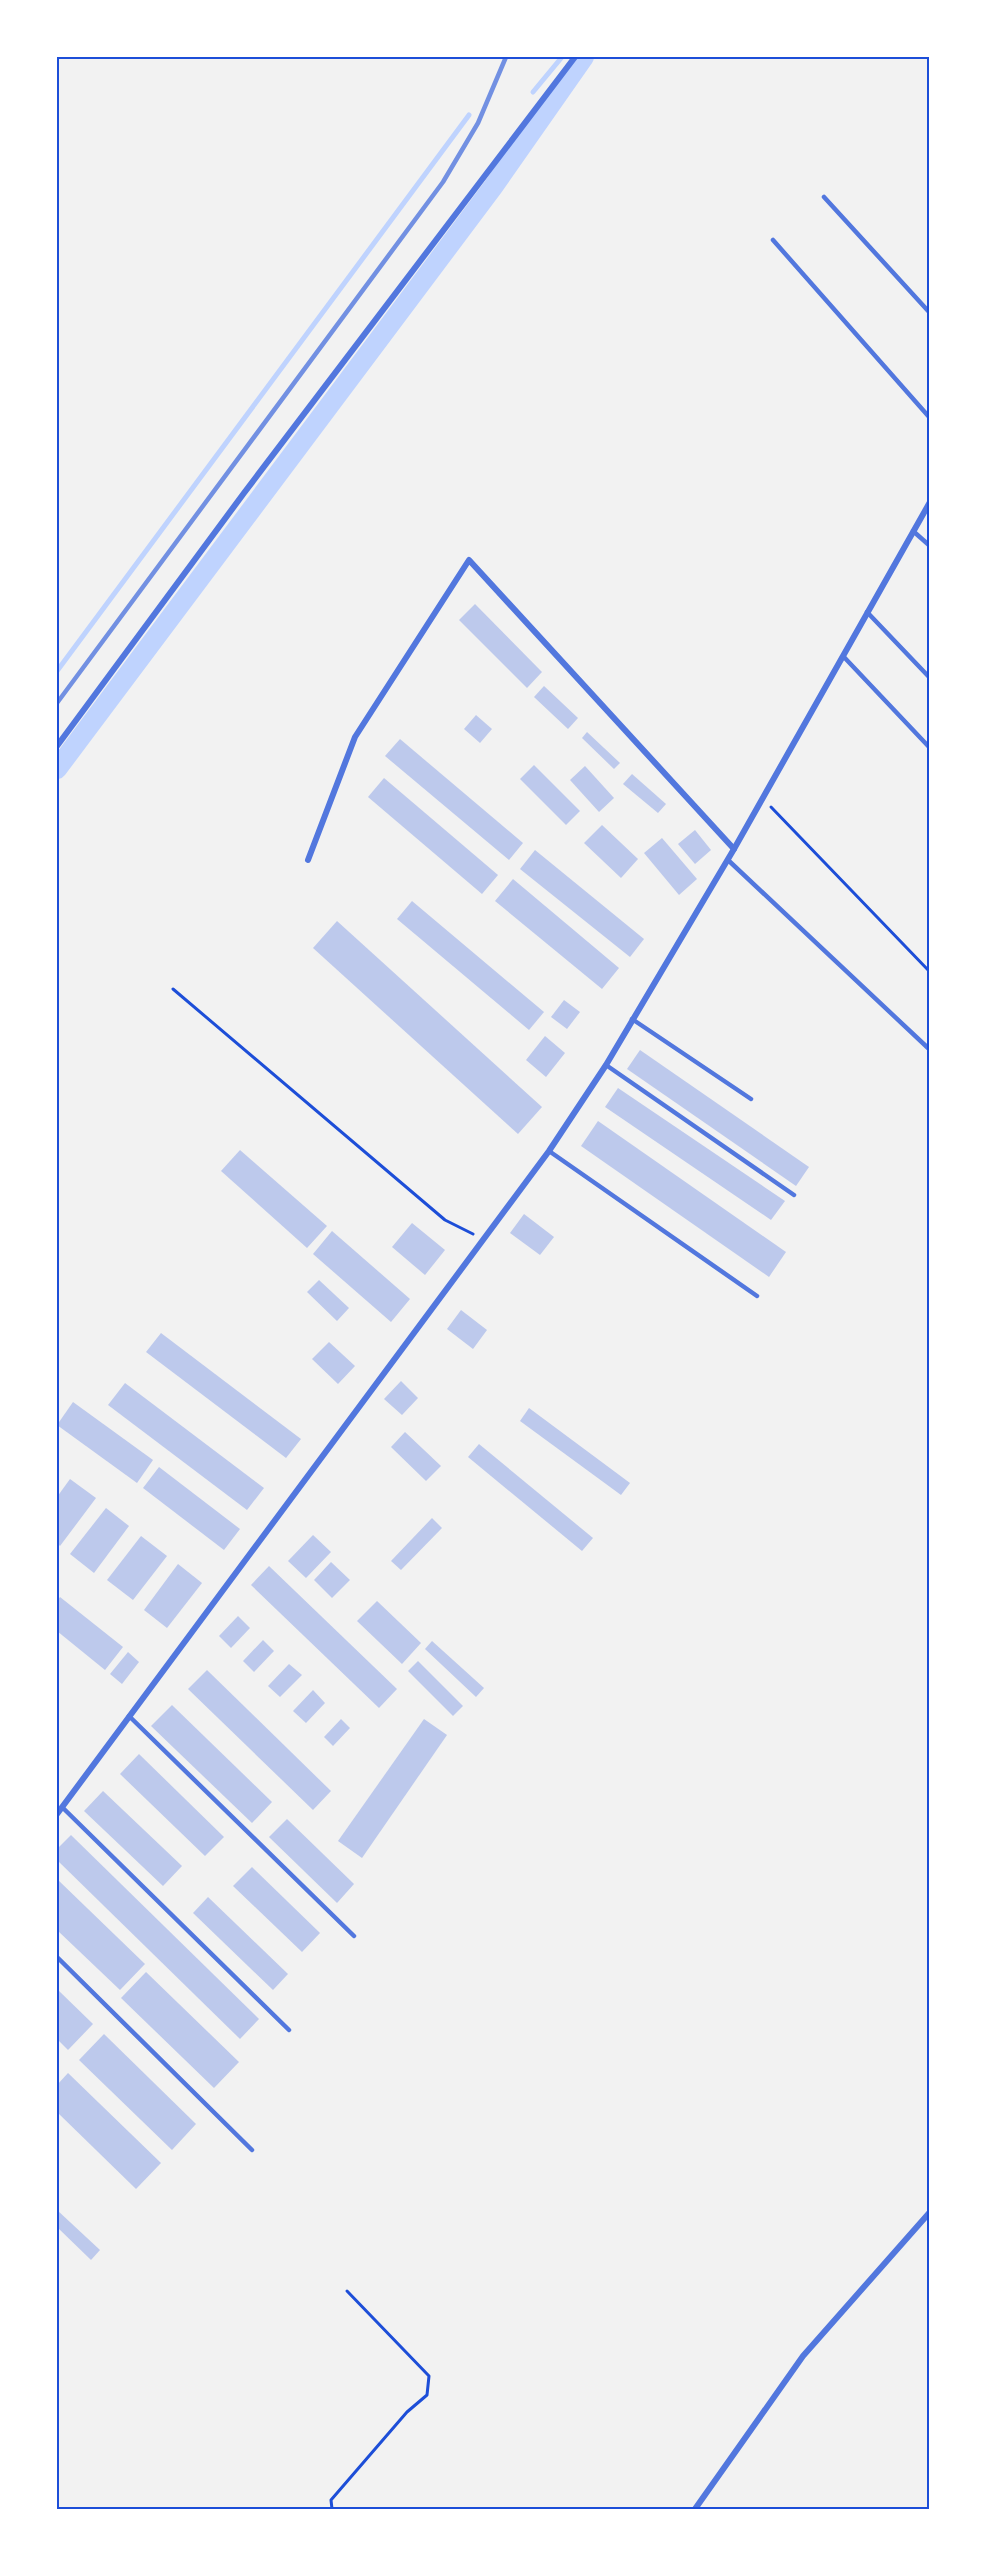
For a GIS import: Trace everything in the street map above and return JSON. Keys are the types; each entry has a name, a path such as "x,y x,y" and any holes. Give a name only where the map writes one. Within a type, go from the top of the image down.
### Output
{"street":[{"path":"57,746 259,474 575,57"},
{"path":"57,1814 549,1151 606,1065 728,860 930,501"},
{"path":"308,860 355,737 469,560 734,849"},
{"path":"695,2509 803,2355 930,2212"}],"lane":[{"path":"824,197 930,313"},
{"path":"773,240 930,418"},
{"path":"913,531 930,546"},
{"path":"867,612 930,678"},
{"path":"843,656 930,748"},
{"path":"728,860 928,1048"},
{"path":"632,1019 751,1099"},
{"path":"606,1065 794,1195"},
{"path":"549,1151 757,1296"},
{"path":"129,1716 354,1936"},
{"path":"62,1807 289,2030"},
{"path":"57,1957 252,2150"}],"path":[{"path":"763,799 930,972"},
{"path":"173,989 445,1220 484,1239"},
{"path":"332,2509 331,2500 407,2412 427,2395 429,2376 347,2291"}],"building":[{"path":"475,604 542,672 527,688 459,620"},
{"path":"544,686 578,718 568,729 534,697"},
{"path":"476,715 492,729 480,743 464,729"},
{"path":"587,732 620,763 614,769 582,738"},
{"path":"400,739 523,843 509,860 385,756"},
{"path":"534,765 580,811 566,825 520,779"},
{"path":"585,766 614,798 599,812 570,780"},
{"path":"632,774 666,804 658,813 623,784"},
{"path":"384,778 498,875 482,894 368,797"},
{"path":"602,825 638,859 621,878 584,843"},
{"path":"695,830 711,850 695,864 678,844"},
{"path":"662,838 697,879 679,895 644,853"},
{"path":"535,850 644,939 630,957 520,869"},
{"path":"513,879 619,968 602,989 495,901"},
{"path":"412,901 544,1012 529,1030 397,919"},
{"path":"337,921 542,1107 518,1134 313,948"},
{"path":"564,1000 580,1012 567,1029 551,1017"},
{"path":"545,1036 565,1053 546,1077 526,1060"},
{"path":"640,1050 809,1167 796,1186 627,1069"},
{"path":"618,1088 785,1201 771,1220 605,1107"},
{"path":"598,1121 786,1252 769,1277 581,1146"},
{"path":"240,1150 327,1226 307,1248 221,1171"},
{"path":"524,1214 554,1237 540,1255 510,1233"},
{"path":"412,1223 445,1250 425,1275 392,1247"},
{"path":"332,1231 410,1299 391,1322 313,1254"},
{"path":"319,1280 349,1308 337,1321 307,1292"},
{"path":"461,1310 487,1330 473,1349 447,1329"},
{"path":"161,1333 301,1439 286,1458 146,1352"},
{"path":"329,1342 355,1366 338,1384 312,1359"},
{"path":"401,1381 418,1398 402,1415 384,1399"},
{"path":"125,1383 264,1488 247,1510 108,1405"},
{"path":"73,1402 153,1460 137,1483 57,1425"},
{"path":"529,1408 630,1483 621,1495 520,1421"},
{"path":"405,1432 441,1466 426,1481 391,1447"},
{"path":"479,1444 593,1538 582,1551 468,1457"},
{"path":"159,1467 240,1529 224,1550 143,1488"},
{"path":"70,1479 96,1498 60,1546 57,1543 57,1497"},
{"path":"106,1508 129,1526 94,1573 70,1554"},
{"path":"432,1518 442,1528 401,1570 391,1561"},
{"path":"313,1535 331,1552 306,1578 288,1561"},
{"path":"141,1536 167,1556 133,1600 107,1580"},
{"path":"331,1562 350,1580 332,1598 314,1580"},
{"path":"178,1564 202,1583 167,1628 144,1610"},
{"path":"269,1566 397,1689 379,1708 251,1585"},
{"path":"60,1597 123,1647 105,1670 57,1631 57,1601"},
{"path":"377,1601 421,1643 402,1664 357,1621"},
{"path":"238,1616 250,1628 231,1648 219,1636"},
{"path":"263,1640 274,1651 254,1672 243,1661"},
{"path":"432,1641 484,1688 476,1697 425,1649"},
{"path":"128,1652 139,1662 122,1684 110,1674"},
{"path":"418,1661 463,1706 453,1716 408,1671"},
{"path":"289,1664 302,1675 280,1697 268,1686"},
{"path":"207,1670 331,1791 313,1810 188,1689"},
{"path":"313,1690 325,1703 306,1723 293,1711"},
{"path":"172,1705 272,1802 252,1823 151,1726"},
{"path":"341,1719 350,1728 333,1746 324,1737"},
{"path":"424,1719 447,1735 362,1858 338,1841"},
{"path":"139,1754 224,1837 205,1856 120,1774"},
{"path":"103,1791 182,1866 163,1886 84,1811"},
{"path":"287,1819 354,1884 337,1903 269,1837"},
{"path":"71,1835 259,2019 240,2039 57,1860 57,1849"},
{"path":"252,1867 320,1933 302,1952 233,1886"},
{"path":"57,1879 145,1964 120,1990 57,1930"},
{"path":"208,1897 288,1974 273,1990 193,1913"},
{"path":"146,1972 239,2062 214,2088 121,1998"},
{"path":"57,1989 93,2024 68,2050 57,2039"},
{"path":"104,2034 196,2124 172,2150 79,2060"},
{"path":"68,2073 161,2163 136,2189 57,2112 57,2085"},
{"path":"57,2210 100,2250 91,2260 57,2227"}],"waterway":[{"path":"533,92 562,57"},
{"path":"57,769 493,187 584,57"},
{"path":"57,671 469,115"}],"railway":[{"path":"57,703 443,182 478,123 506,57"}]}
